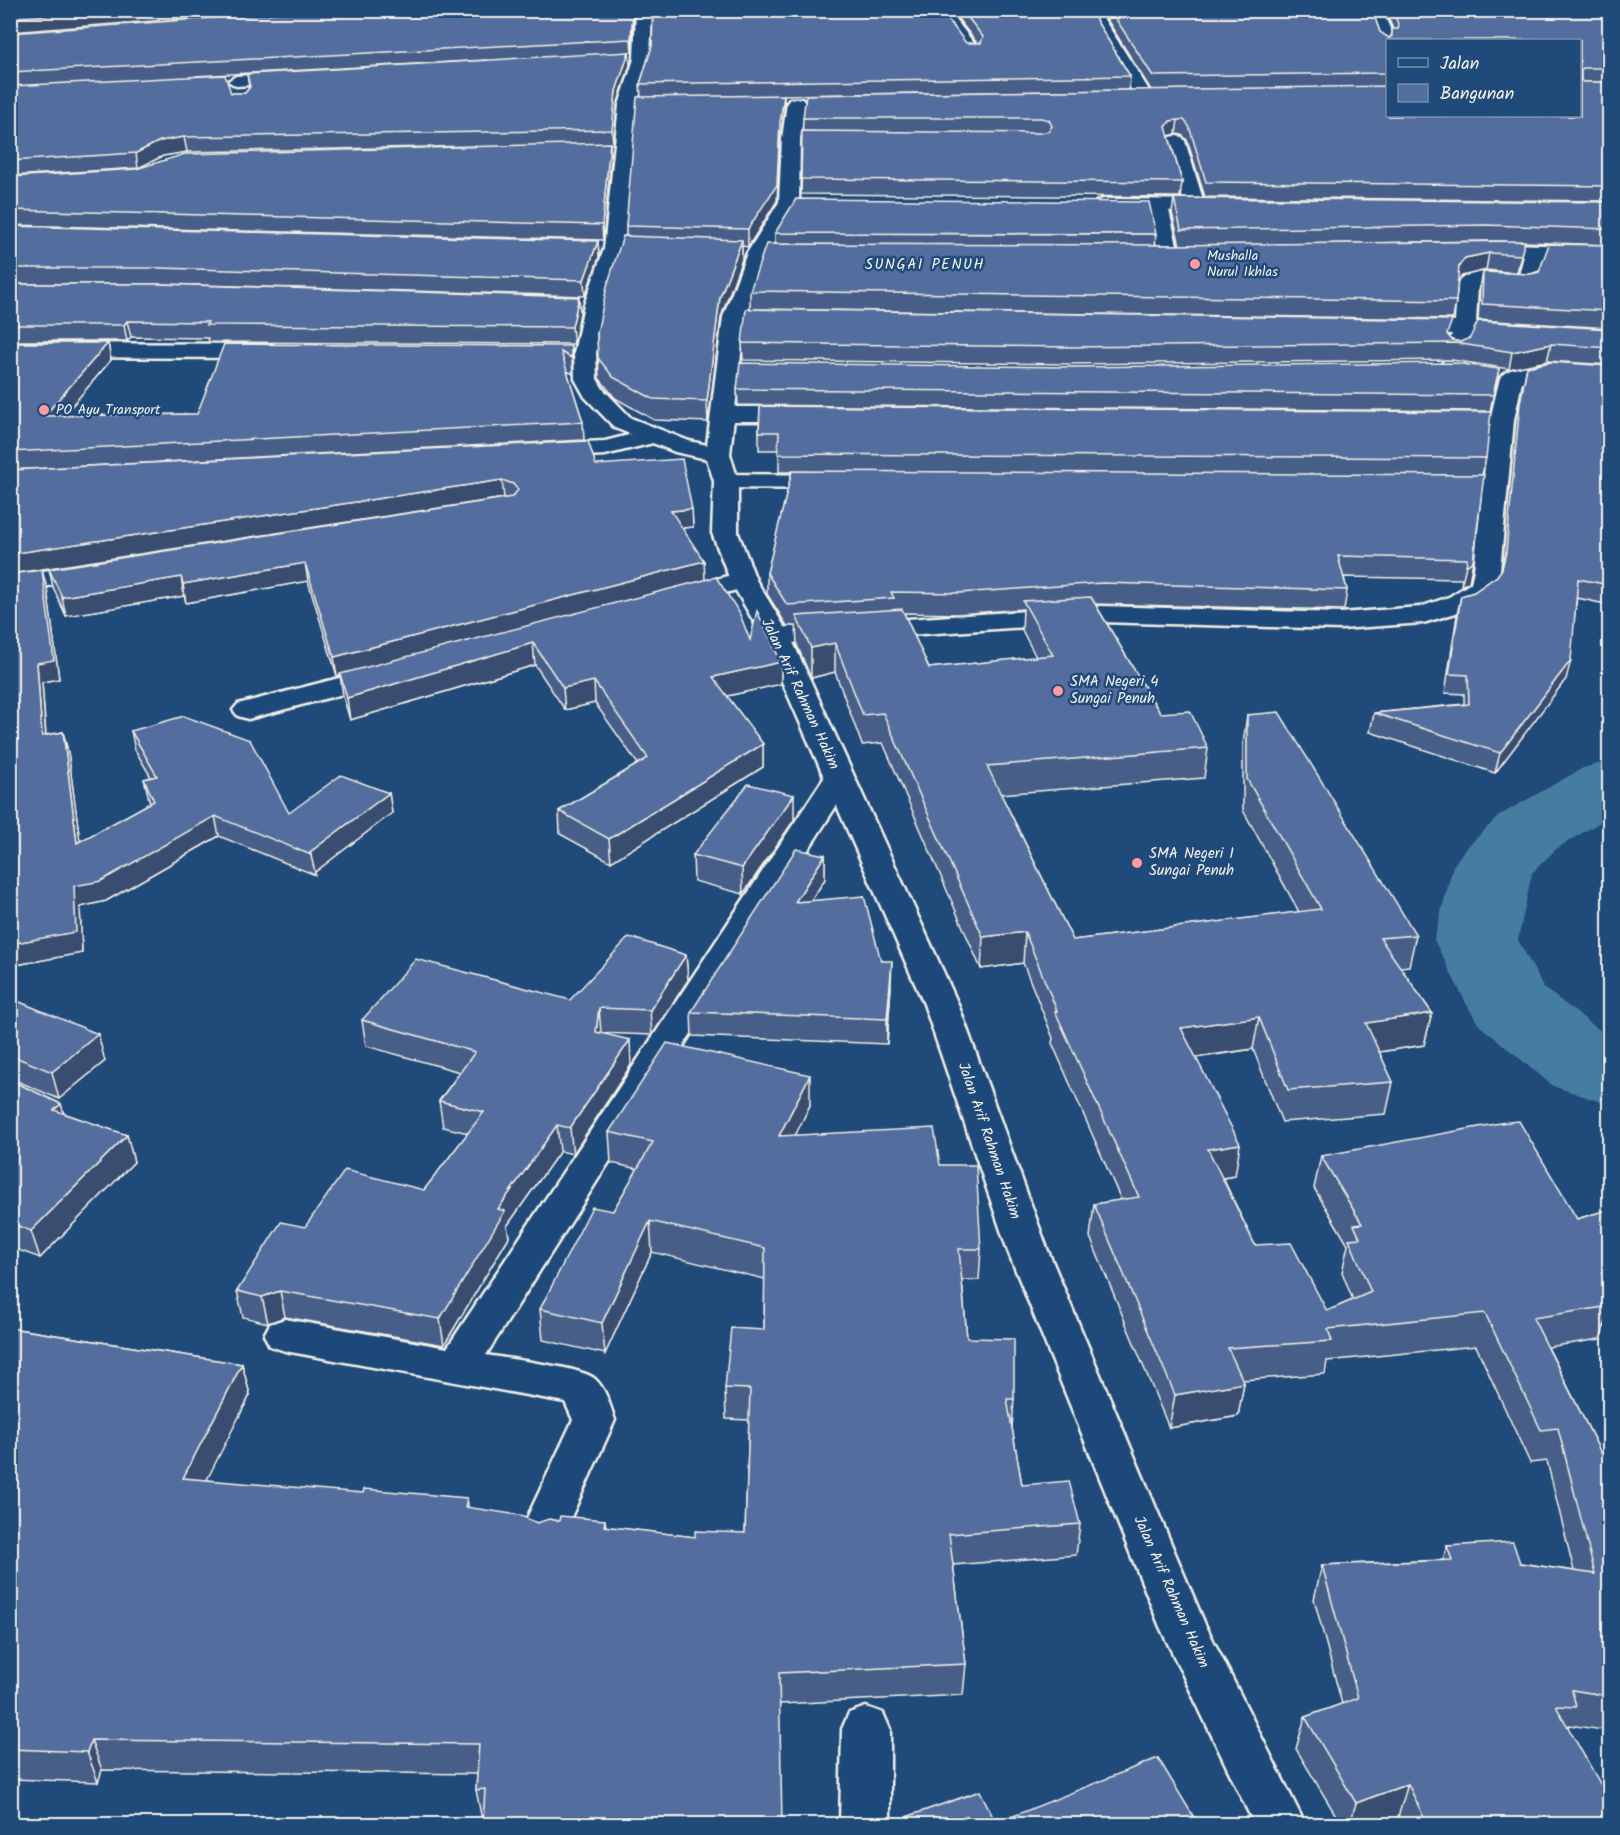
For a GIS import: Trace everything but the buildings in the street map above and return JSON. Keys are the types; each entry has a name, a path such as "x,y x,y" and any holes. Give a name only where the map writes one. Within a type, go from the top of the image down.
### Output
{"street":[{"path":"644,10 642,58 628,105 614,249 595,305 585,353 586,379 593,392 623,423 683,447 722,468 855,482"},
{"path":"940,10 974,52"},
{"path":"1090,10 1151,98 1122,98"},
{"path":"1374,10 1386,39"},
{"path":"618,60 642,58"},
{"path":"242,101 230,81 308,77"},
{"path":"773,103 801,103 789,202 813,202"},
{"path":"628,105 695,104"},
{"path":"1176,141 1195,206"},
{"path":"600,151 623,151"},
{"name":"Jalan Arif Rahman Hakim","path":"789,202 757,253 734,317 724,414 722,468 725,533 743,580 776,636 941,1004 1028,1251 1184,1626 1280,1824"},
{"path":"1086,205 1242,206"},
{"path":"1158,206 1169,254"},
{"path":"591,248 614,249"},
{"path":"776,636 1100,614 1341,621 1423,615 1459,603 1483,586 1487,570 1483,485 1502,420 1481,374 1465,328 1467,283 1477,279 1526,283 1536,249"},
{"path":"1462,250 1536,249 1610,253"},
{"path":"757,253 781,253"},
{"path":"1146,254 1193,254"},
{"path":"572,305 595,305"},
{"path":"734,317 758,317"},
{"path":"1381,327 1465,328 1610,337"},
{"path":"10,350 289,351"},
{"path":"562,352 585,353"},
{"path":"728,369 751,369"},
{"path":"1428,370 1481,374 1540,371 1610,374"},
{"path":"724,414 830,415"},
{"path":"1478,420 1502,420"},
{"path":"522,452 605,448 653,436"},
{"path":"10,584 116,568"},
{"path":"651,604 743,580"},
{"path":"248,710 409,668"},
{"path":"458,1365 839,778"},
{"path":"285,1335 578,1388 586,1397 594,1420 542,1533"},
{"path":"865,1824 866,1729"}],"waterway":[{"path":"1610,784 1528,832 1493,866 1476,940 1510,1005 1585,1065 1610,1075"}],"place":[{"name":"Mushalla Nurul Ikhlas","path":"1195,264"},
{"name":"PO Ayu Transport","path":"44,410"},
{"name":"SMA Negeri 4 Sungai Penuh","path":"1058,691"},
{"name":"SMA Negeri 1 Sungai Penuh","path":"1137,863"}],"district":[{"name":"SUNGAI PENUH","path":"925,265"}]}
